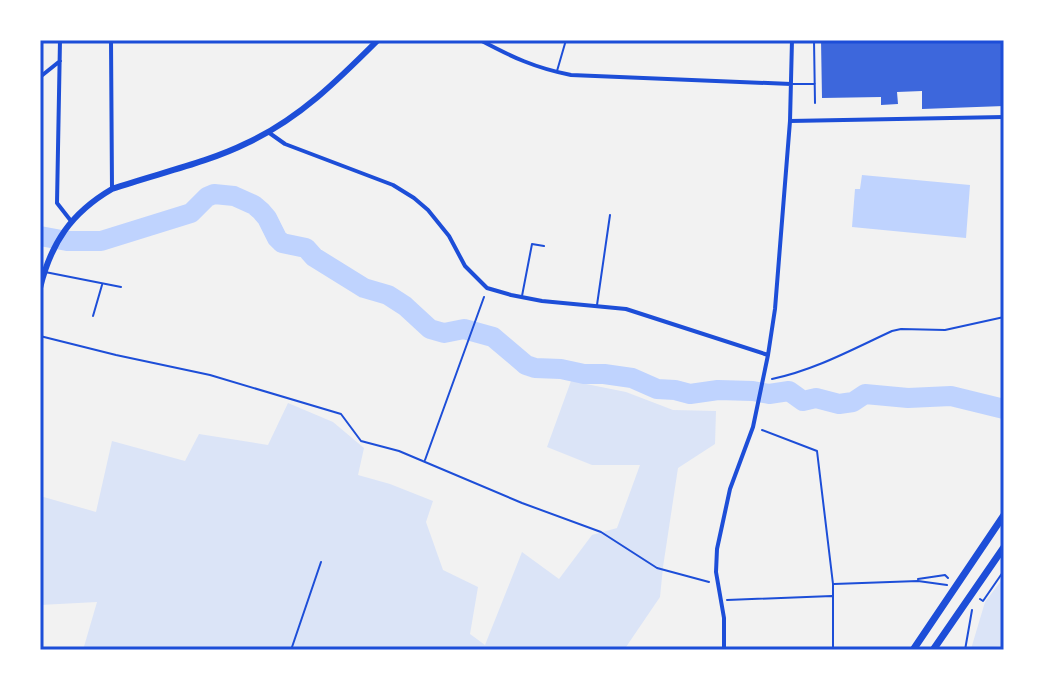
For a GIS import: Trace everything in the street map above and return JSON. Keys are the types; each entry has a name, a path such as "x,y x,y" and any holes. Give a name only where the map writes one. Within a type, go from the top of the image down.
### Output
{"highway":[{"path":"913,650 1004,515"},
{"path":"933,650 1004,547"}],"street":[{"path":"60,40 57,203 68,223"},
{"path":"111,40 112,189"},
{"path":"40,288 51,252 68,223 97,197 112,189 227,152 268,132 298,114 378,40"},
{"path":"480,40 519,61 556,72 591,77 792,84"},
{"path":"724,650 725,629 716,560 730,489 753,427 775,309 790,121 792,40"},
{"path":"40,77 60,61"},
{"path":"790,121 1004,117"},
{"path":"268,132 285,144 393,185 414,198 428,210 449,236 465,266 487,288 522,297 626,309 768,355"}],"lane":[{"path":"556,72 566,40"},
{"path":"814,40 815,103"},
{"path":"792,84 815,84"},
{"path":"597,306 610,215"},
{"path":"522,297 532,244 544,246"},
{"path":"44,272 121,287"},
{"path":"93,316 102,283"}],"path":[{"path":"425,461 487,288"},
{"path":"763,380 801,372 892,331 945,330 1004,317"},
{"path":"40,336 210,375 341,414 361,441 399,451 522,503 601,532 657,568 707,582 718,582"},
{"path":"753,427 817,451 833,584 833,650"},
{"path":"291,650 321,562"},
{"path":"983,601 1003,572"},
{"path":"918,579 945,575"},
{"path":"833,584 918,581 956,587"},
{"path":"722,601 832,596"},
{"path":"965,650 972,610 966,603"}],"shaded area":[{"path":"571,381 626,392 673,410 716,411 715,444 678,468 660,597 626,647 637,650 235,650 231,647 226,650 83,650 97,602 40,605 40,496 96,512 112,441 185,461 199,434 268,445 288,403 333,422 364,448 358,475 433,501 426,522 443,570 478,587 470,634 485,645 522,552 559,579 592,535 617,528 640,465 592,465 547,447"},
{"path":"1004,577 1004,646 971,649 985,602"}],"water":[{"path":"862,175 970,185 966,238 852,227 855,189 860,189"}],"building":[{"path":"821,40 1004,40 1004,106 922,109 922,91 897,92 898,104 881,105 881,97 822,98"}],"waterway":[{"path":"40,236 67,241 101,241 191,213 214,194 234,196 261,211 282,243 306,248 314,257 364,288 388,295 430,329 444,333 464,329 493,337 526,365 535,368 632,378 657,389 690,394 718,390 769,394 789,391 803,401 816,398 839,404 853,402 865,394 908,398 951,396 1004,409"}]}
